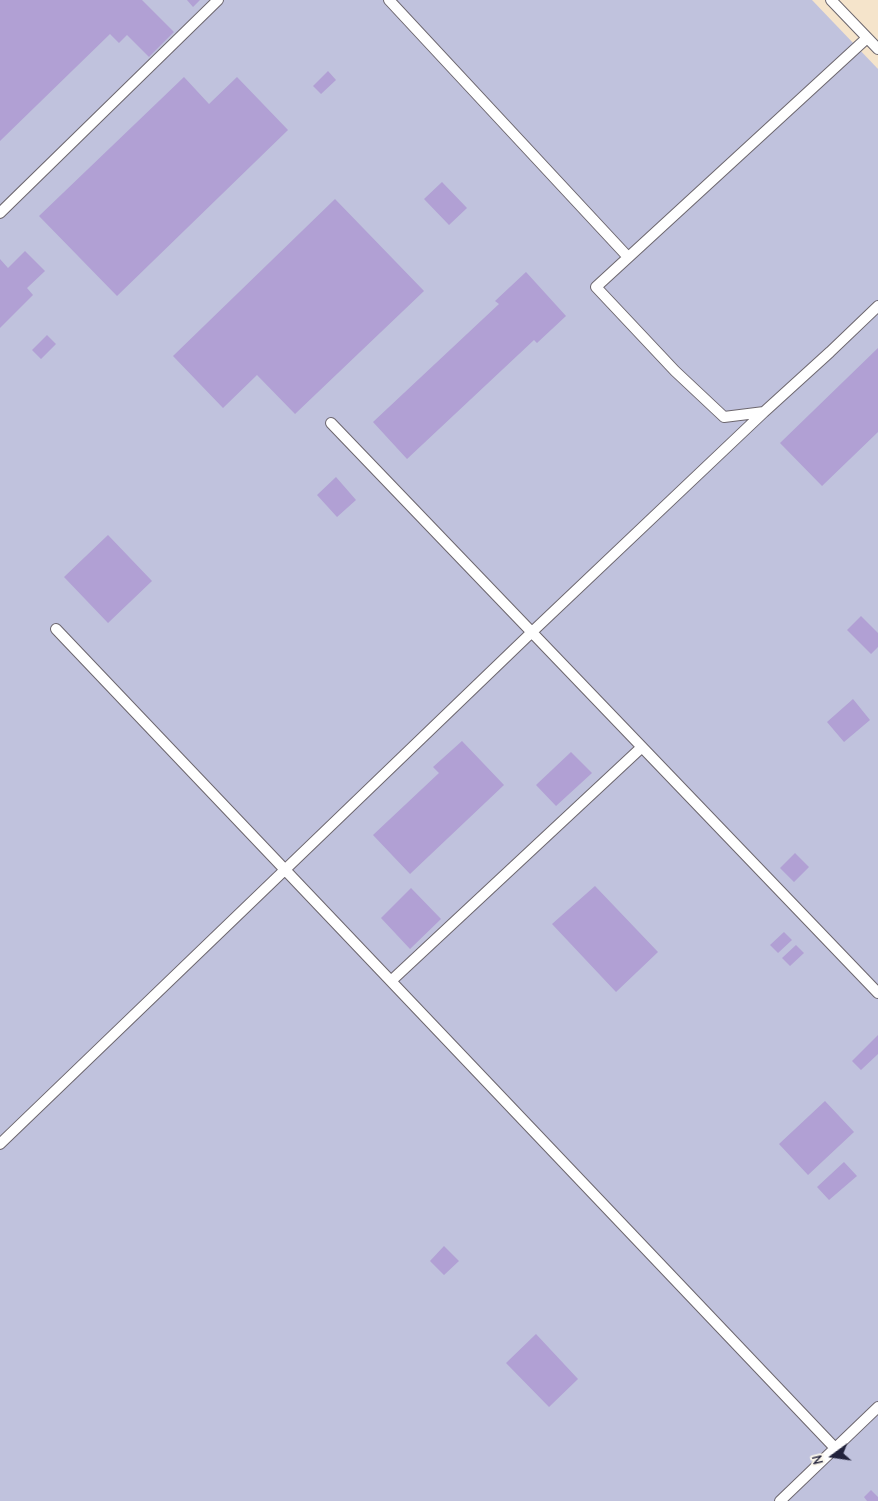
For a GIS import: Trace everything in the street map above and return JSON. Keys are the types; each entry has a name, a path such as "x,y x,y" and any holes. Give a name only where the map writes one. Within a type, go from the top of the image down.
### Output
{"lane":[{"path":"0,213 218,0"},
{"path":"389,0 628,258"},
{"path":"831,0 878,49"},
{"path":"764,412 724,416 675,371 596,286 868,38"},
{"path":"0,1144 532,632 878,306"},
{"path":"331,423 878,993"},
{"path":"56,630 836,1448"},
{"path":"391,981 642,747"},
{"path":"780,1501 878,1407"}],"shaded area":[{"path":"0,0 812,0 878,69 878,1501 0,1501"}],"building":[{"path":"0,0 142,0 174,32 149,57 127,35 119,43 110,34 0,141"},
{"path":"187,0 200,0 193,7"},
{"path":"328,71 336,80 321,94 313,86"},
{"path":"184,77 209,104 237,77 288,130 117,296 39,216"},
{"path":"442,182 467,208 449,225 424,199"},
{"path":"335,199 424,291 295,414 257,375 223,408 173,356"},
{"path":"25,251 45,271 27,288 33,295 0,328 0,259 8,268"},
{"path":"526,272 566,316 537,343 534,340 407,459 373,422 499,304 495,301"},
{"path":"47,335 56,344 41,359 32,350"},
{"path":"878,348 878,432 822,486 780,443"},
{"path":"336,477 356,500 337,517 317,495"},
{"path":"108,535 152,581 108,623 64,577"},
{"path":"861,616 878,633 878,647 871,654 847,630"},
{"path":"853,699 870,720 844,742 827,722"},
{"path":"462,741 504,785 410,874 373,835 439,773 433,767"},
{"path":"571,752 592,773 556,806 536,785"},
{"path":"795,853 809,867 794,882 780,868"},
{"path":"595,886 658,952 616,992 552,924"},
{"path":"411,888 441,919 410,949 381,918"},
{"path":"784,932 792,940 778,953 770,945"},
{"path":"796,945 804,953 790,966 782,958"},
{"path":"878,1035 878,1054 861,1070 852,1061"},
{"path":"825,1101 854,1132 808,1175 779,1144"},
{"path":"844,1162 857,1176 829,1200 817,1187"},
{"path":"444,1246 459,1261 444,1275 430,1261"},
{"path":"536,1334 578,1379 549,1407 506,1363"},
{"path":"871,1490 878,1497 878,1501 867,1501 864,1497"}]}
